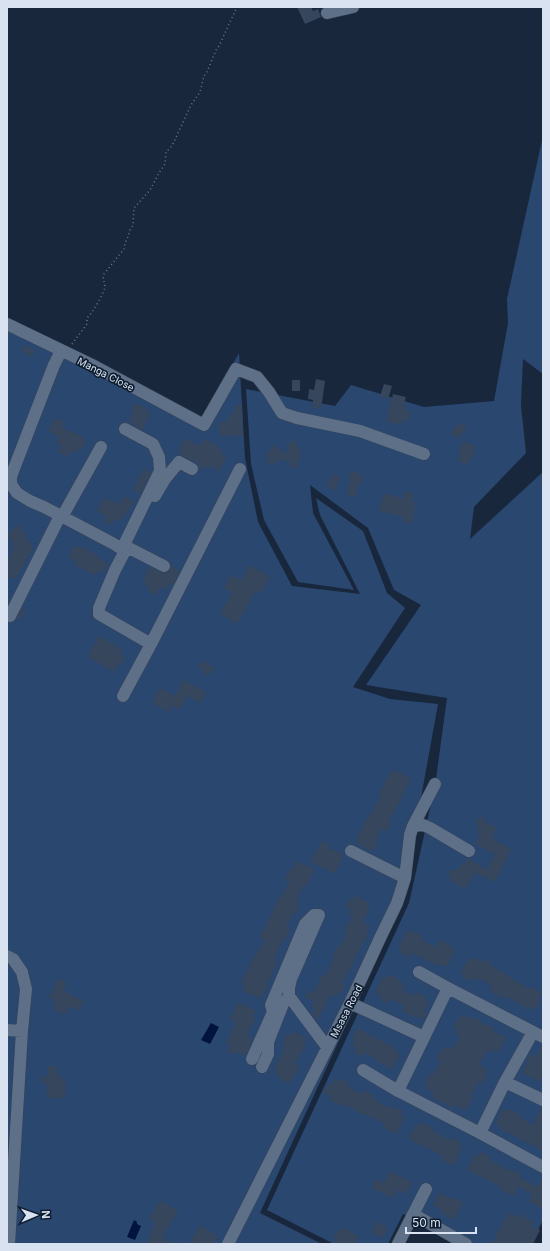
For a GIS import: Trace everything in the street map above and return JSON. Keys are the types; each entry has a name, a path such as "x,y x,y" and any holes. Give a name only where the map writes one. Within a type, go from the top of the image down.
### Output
{"street":[{"path":"328,13 353,7"},
{"name":"Manga Close","path":"7,324 94,366 204,425 236,369 257,377 269,392 282,413 297,418 360,431 424,454"},
{"path":"64,352 54,365 13,471 9,489 125,549 164,566"},
{"path":"125,429 153,444 159,457 160,471 115,570 99,608 99,614 151,644"},
{"path":"10,616 61,517 101,447"},
{"path":"125,549 165,479 179,462 192,469"},
{"path":"123,696 240,469"},
{"path":"18,580 23,573 32,572"},
{"name":"Msasa Road","path":"228,1244 299,1107 397,903 405,878 410,835 413,826 435,784"},
{"path":"413,826 423,825 430,828 469,851"},
{"path":"351,851 405,878"},
{"path":"252,1059 273,1012 271,1005 305,924 314,915 319,915 291,979 289,996 327,1047"},
{"path":"7,956 13,959 22,972 26,989 22,1031 10,1244"},
{"path":"419,972 538,1034 506,1082 480,1133"},
{"path":"398,1091 448,988"},
{"path":"262,1067 268,1054 268,1042 283,1004 289,996"},
{"path":"350,1003 424,1037"},
{"path":"7,1030 22,1031"},
{"path":"364,1070 398,1091 543,1167"},
{"path":"506,1082 543,1100"},
{"path":"398,1244 426,1189"},
{"path":"413,1214 466,1244"}],"path":[{"path":"64,352 87,324 87,318 104,290 104,274 124,249 133,225 134,208 150,190 165,164 166,152 172,146 191,105 200,92 204,76 237,7"}],"shaded area":[{"path":"543,136 543,374 523,359 521,405 526,453 474,507 470,539 543,472 543,1220 531,1244 461,1244 403,1214 388,1244 334,1244 267,1210 409,903 435,786 447,698 366,685 421,605 394,590 368,528 310,485 313,513 354,590 298,582 264,520 251,464 246,389 335,406 351,385 424,407 494,401 508,323 507,299"},
{"path":"7,328 202,419 239,353 245,458 258,522 292,586 360,594 320,515 316,498 363,531 387,593 405,608 353,687 390,699 438,704 402,903 260,1213 322,1244 7,1244"},
{"path":"211,1023 219,1027 210,1044 201,1040"},
{"path":"134,1220 141,1226 135,1240 127,1237"}],"building":[{"path":"297,7 311,7 313,11 318,9 321,17 305,24"},
{"path":"24,345 35,350 32,357 21,351"},
{"path":"316,379 325,381 321,409 312,408 313,400 308,399 309,389 314,390"},
{"path":"292,380 300,380 300,391 292,391"},
{"path":"384,384 392,386 388,399 380,396"},
{"path":"393,394 406,397 404,404 406,405 405,410 411,411 408,421 403,420 400,425 386,421"},
{"path":"134,403 148,409 147,411 150,413 143,430 129,422 133,413 130,411"},
{"path":"242,405 243,436 220,436 218,422 229,421 229,415 233,415 235,406"},
{"path":"55,418 65,423 62,427 85,438 83,441 86,442 83,449 80,447 77,453 72,450 68,457 58,452 62,446 56,443 59,437 48,431"},
{"path":"460,422 467,429 457,439 450,433"},
{"path":"204,438 219,446 217,448 223,451 221,454 226,457 220,471 210,466 209,469 205,466 203,471 199,469 199,465 196,462 179,455 181,450 179,449 184,439 187,439 200,446"},
{"path":"296,441 298,449 300,449 300,462 298,462 298,467 291,468 289,460 276,461 274,466 266,463 269,459 266,457 272,445 288,454 287,447 289,446 289,442"},
{"path":"463,441 475,446 473,451 475,452 467,465 458,461 460,455 458,454"},
{"path":"143,469 151,473 140,494 133,490"},
{"path":"350,471 359,472 358,475 363,475 362,483 358,483 356,497 348,496"},
{"path":"332,474 340,477 335,490 327,487"},
{"path":"404,492 413,492 415,512 413,511 413,523 404,523 404,519 402,519 402,517 379,511 384,493 404,499"},
{"path":"124,496 134,501 123,519 121,517 118,522 113,520 111,525 103,521 106,516 97,511 104,498 120,504"},
{"path":"19,525 33,548 16,578 7,578 7,562 14,545 7,534"},
{"path":"73,546 79,548 80,546 99,556 98,558 108,563 102,574 97,571 95,575 74,565 76,561 67,557"},
{"path":"249,565 270,577 261,593 256,590 237,624 220,614 232,593 224,588 231,575 241,580"},
{"path":"171,566 180,571 173,585 169,585 166,590 161,587 156,596 148,591 150,588 145,586 146,582 143,580 149,567 164,573 168,572"},
{"path":"22,608 26,611 21,620 17,618"},
{"path":"98,636 122,649 120,654 125,656 121,665 119,664 114,672 88,657"},
{"path":"202,660 214,668 208,676 198,667"},
{"path":"183,680 206,692 201,703 187,696 180,710 171,706 169,712 152,703 159,688 175,696"},
{"path":"394,769 411,779 389,821 392,823 388,831 382,829 374,851 371,849 370,851 356,843 357,838 369,814 370,815 380,799 378,797 390,772 392,773"},
{"path":"485,816 485,822 497,827 492,839 511,849 495,882 476,873 473,879 471,878 465,889 451,881 448,871 459,869 462,863 464,865 467,858 487,870 495,854 475,844 479,836 476,819"},
{"path":"322,841 330,845 328,848 344,855 335,874 311,862"},
{"path":"296,861 314,869 307,886 303,885 297,898 299,899 297,904 300,906 296,914 293,913 286,927 290,929 285,940 283,939 275,956 277,957 275,961 278,962 267,984 264,994 262,994 260,998 242,991 245,984 241,983 265,940 259,937 262,930 264,931 279,896 282,897 289,881 285,880 290,868 293,869"},
{"path":"355,895 369,903 368,907 370,908 362,923 370,926 366,934 368,935 342,984 345,986 341,993 338,992 336,997 330,994 318,1020 312,1015 314,1008 311,1007 314,1001 305,997 309,990 314,992 322,975 325,976 334,958 332,957 337,946 340,948 346,934 344,933 352,916 348,914 351,909 345,907 350,898 353,899"},
{"path":"407,930 412,933 413,931 422,935 420,939 436,948 440,940 452,946 451,949 455,950 447,967 442,964 441,967 412,953 410,958 399,952 402,948 399,947"},
{"path":"474,957 483,962 489,958 491,965 511,977 510,978 529,989 531,987 542,993 538,1000 540,1001 536,1009 532,1007 530,1010 506,996 504,999 490,991 492,986 479,978 478,980 473,978 471,982 463,977 464,975 460,973 469,958 472,960"},
{"path":"389,974 399,979 398,981 404,984 402,989 414,996 416,992 426,997 425,1000 429,1002 424,1012 427,1013 424,1020 416,1016 415,1018 402,1011 405,1006 390,999 388,1003 380,999 381,996 375,993 383,976 387,978"},
{"path":"58,978 67,983 63,991 84,1001 79,1011 69,1006 65,1015 53,1009 55,1003 53,1002 54,999 49,997"},
{"path":"238,1002 256,1011 253,1016 256,1018 247,1035 252,1038 250,1041 251,1042 244,1056 235,1052 233,1055 227,1051 230,1044 226,1042 236,1022 230,1019"},
{"path":"462,1014 470,1019 472,1016 487,1026 488,1025 494,1028 493,1031 506,1037 499,1052 494,1049 492,1053 487,1050 479,1065 487,1069 485,1074 487,1075 483,1083 479,1081 471,1096 473,1097 465,1111 455,1105 453,1108 432,1097 434,1093 424,1088 427,1083 425,1082 430,1073 433,1075 441,1061 436,1059 441,1050 442,1052 446,1046 453,1050 460,1036 455,1033 457,1029 453,1027 457,1019 459,1020"},
{"path":"357,1028 397,1049 395,1052 400,1055 392,1070 377,1061 378,1060 364,1053 362,1057 354,1052 356,1048 352,1045 355,1040 352,1038"},
{"path":"294,1031 307,1039 304,1044 306,1045 295,1063 300,1066 289,1083 280,1079 281,1077 275,1074 277,1071 274,1069 284,1049 285,1044 282,1042 287,1033 291,1035"},
{"path":"542,1044 543,1075 540,1082 522,1073 528,1061 526,1060 530,1054 536,1057"},
{"path":"48,1066 57,1066 59,1079 66,1079 65,1098 47,1098 47,1084 41,1083 41,1076 48,1077"},
{"path":"335,1078 340,1081 341,1079 350,1083 348,1086 361,1094 364,1090 388,1108 389,1106 394,1107 403,1111 401,1115 405,1117 396,1134 383,1128 385,1124 364,1114 363,1115 344,1104 343,1107 329,1100 331,1096 323,1093 328,1083 332,1085"},
{"path":"542,1107 543,1151 499,1128 500,1127 495,1124 503,1108 519,1114 518,1116 533,1125"},
{"path":"422,1122 446,1138 451,1140 452,1138 461,1142 459,1146 462,1148 454,1166 441,1159 443,1156 408,1139 417,1124 420,1126"},
{"path":"481,1152 491,1157 489,1159 509,1171 510,1169 521,1174 519,1176 522,1179 538,1187 543,1177 543,1209 528,1201 532,1194 518,1186 514,1196 500,1189 501,1187 467,1170 475,1154 478,1156"},
{"path":"390,1171 412,1182 406,1194 396,1190 393,1198 371,1188 376,1179 384,1183"},
{"path":"439,1193 452,1199 453,1197 463,1203 454,1220 440,1212 441,1209 433,1205"},
{"path":"160,1200 178,1211 162,1238 176,1244 146,1244 155,1223 149,1219"},
{"path":"508,1212 517,1217 519,1214 534,1222 532,1226 540,1230 533,1244 498,1244 493,1242"},
{"path":"377,1221 388,1228 382,1238 371,1232"},
{"path":"200,1225 218,1236 214,1244 189,1244"},
{"path":"342,1227 359,1236 355,1244 333,1244 335,1239 333,1238 337,1230 339,1232"}]}
